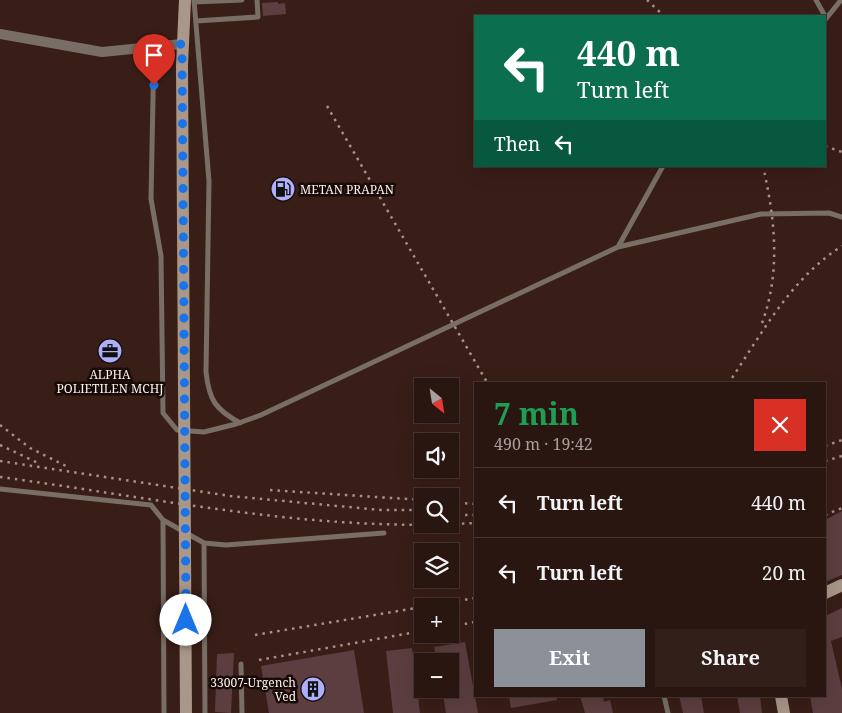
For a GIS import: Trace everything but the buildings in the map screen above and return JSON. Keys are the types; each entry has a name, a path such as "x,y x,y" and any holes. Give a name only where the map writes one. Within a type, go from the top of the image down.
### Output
{"main road":[{"path":"186,713 182,44 191,1"},
{"path":"826,593 842,585"},
{"path":"781,697 784,713"}],"street":[{"path":"0,34 102,52 182,44"}],"lane":[{"path":"240,423 221,412 208,393 206,372 209,181 196,21 191,1 242,0"},
{"path":"196,21 258,17 258,0"},
{"path":"816,0 824,15"},
{"path":"826,17 841,0"},
{"path":"154,47 151,199 161,256 163,414 176,430 204,432 240,423 453,326 618,247 761,214 829,213 842,217"},
{"path":"618,247 662,167"},
{"path":"0,489 151,505 163,520 204,543 226,545 384,533"},
{"path":"163,520 164,713"},
{"path":"204,543 205,713"},
{"path":"241,664 242,713"},
{"path":"664,697 668,713"}],"railway":[{"path":"647,0 663,15"},
{"path":"327,106 487,382"},
{"path":"826,146 842,152"},
{"path":"762,323 768,304 774,265 771,206 763,167"},
{"path":"729,382 792,291 824,259 842,246"},
{"path":"0,425 30,448 68,467"},
{"path":"826,446 842,440"},
{"path":"0,445 38,463"},
{"path":"826,461 842,456"},
{"path":"0,461 230,496 381,510 414,510"},
{"path":"0,477 237,512 296,518 415,525 474,523"},
{"path":"270,490 414,499"},
{"path":"459,503 474,504"},
{"path":"826,515 842,508"},
{"path":"459,515 474,515"},
{"path":"459,601 474,598"},
{"path":"255,635 414,608"},
{"path":"459,625 474,622"},
{"path":"259,660 414,632"}],"place":[{"name":"METAN PRAPAN","path":"283,189"},
{"name":"ALPHA POLIETILEN MCHJ","path":"110,351"},
{"name":"33007-Urgench Ved","path":"313,689"}],"route":[{"path":"154,85 154,47 182,44 186,620"}]}
